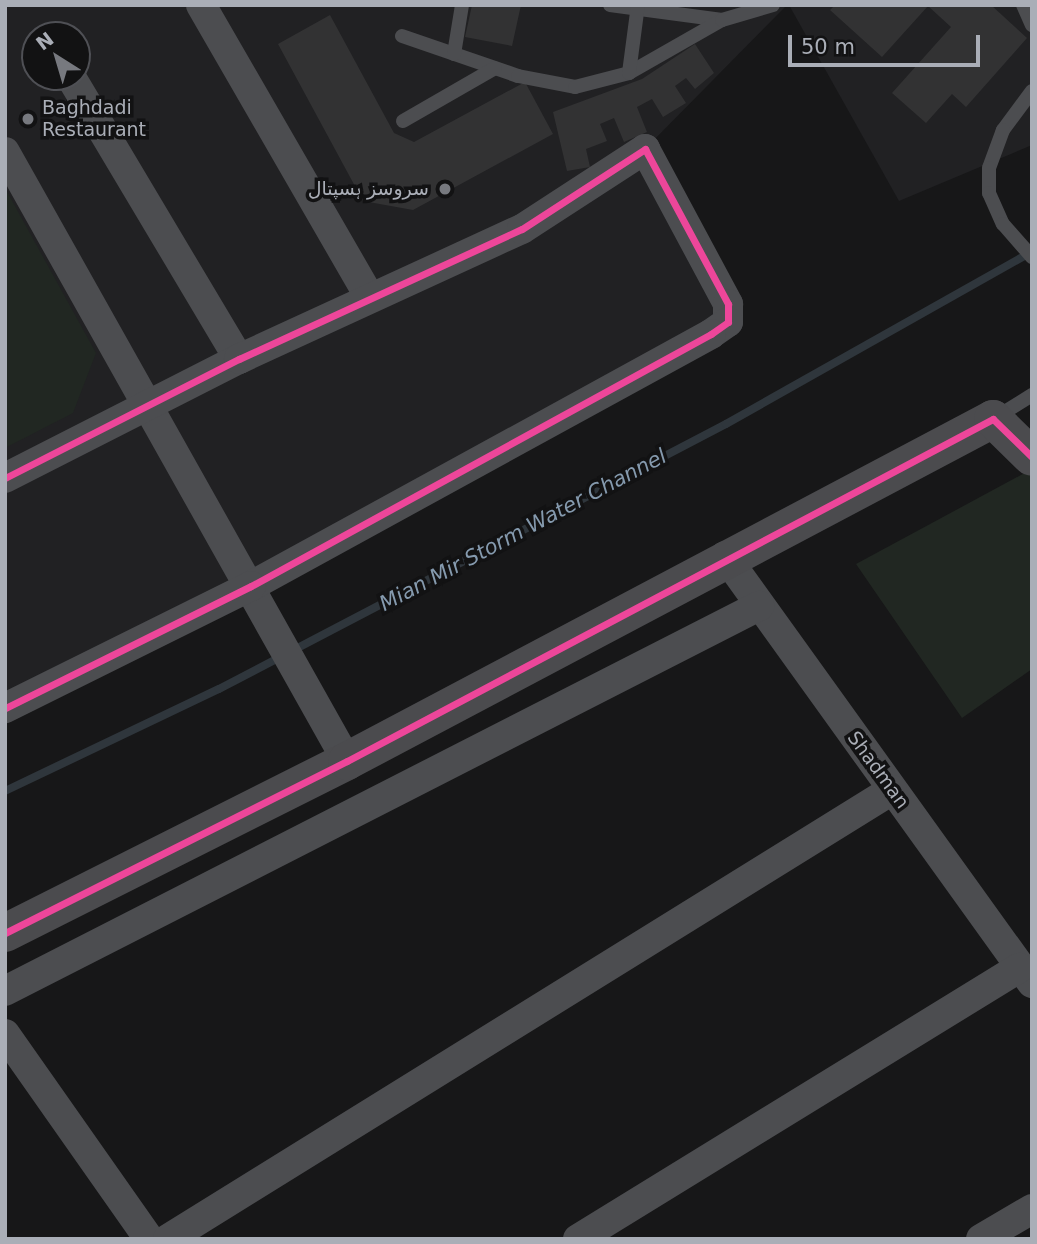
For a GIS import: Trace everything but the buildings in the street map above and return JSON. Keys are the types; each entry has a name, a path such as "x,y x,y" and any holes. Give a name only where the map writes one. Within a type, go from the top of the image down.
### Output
{"street":[{"path":"201,5 370,298"},
{"path":"79,91 239,359"},
{"path":"5,478 239,359 522,229 645,149 728,304 728,322 256,597 5,708"},
{"path":"5,152 151,404 347,761"},
{"path":"5,933 347,761 725,556 993,419 1032,457"},
{"name":"Shadman","path":"725,556 1026,975"},
{"path":"5,991 759,606"},
{"path":"168,1239 892,790"},
{"path":"578,1239 1026,975"},
{"path":"5,1034 149,1239"},
{"path":"981,1239 1032,1209"}],"lane":[{"path":"454,54 462,5"},
{"path":"610,5 722,20"},
{"path":"402,36 495,68 575,87 629,73 722,20 773,5"},
{"path":"1023,5 1032,25"},
{"path":"629,73 637,7"},
{"path":"403,121 495,68"},
{"path":"1032,91 1003,130 989,168 989,192 1003,223 1032,257"},
{"path":"993,419 1032,395"}],"shaded area":[{"path":"5,5 787,5 645,149 728,322 5,714"},
{"path":"789,5 1032,5 1032,145 899,201"},
{"path":"5,188 96,353 73,413 5,448"},
{"path":"1032,469 1032,669 962,718 856,564"}],"waterway":[{"name":"Mian Mir Storm Water Channel","path":"5,791 219,689 726,424 1031,252"}],"cycle path":[{"path":"5,478 239,359 522,229 645,149 728,304 728,322 711,334 251,586 5,708"},
{"path":"5,933 347,761 993,419 1032,457"}],"place":[{"name":"Baghdadi Restaurant","path":"28,119"},
{"name":"سروسز ہسپتال","path":"445,189"}]}
